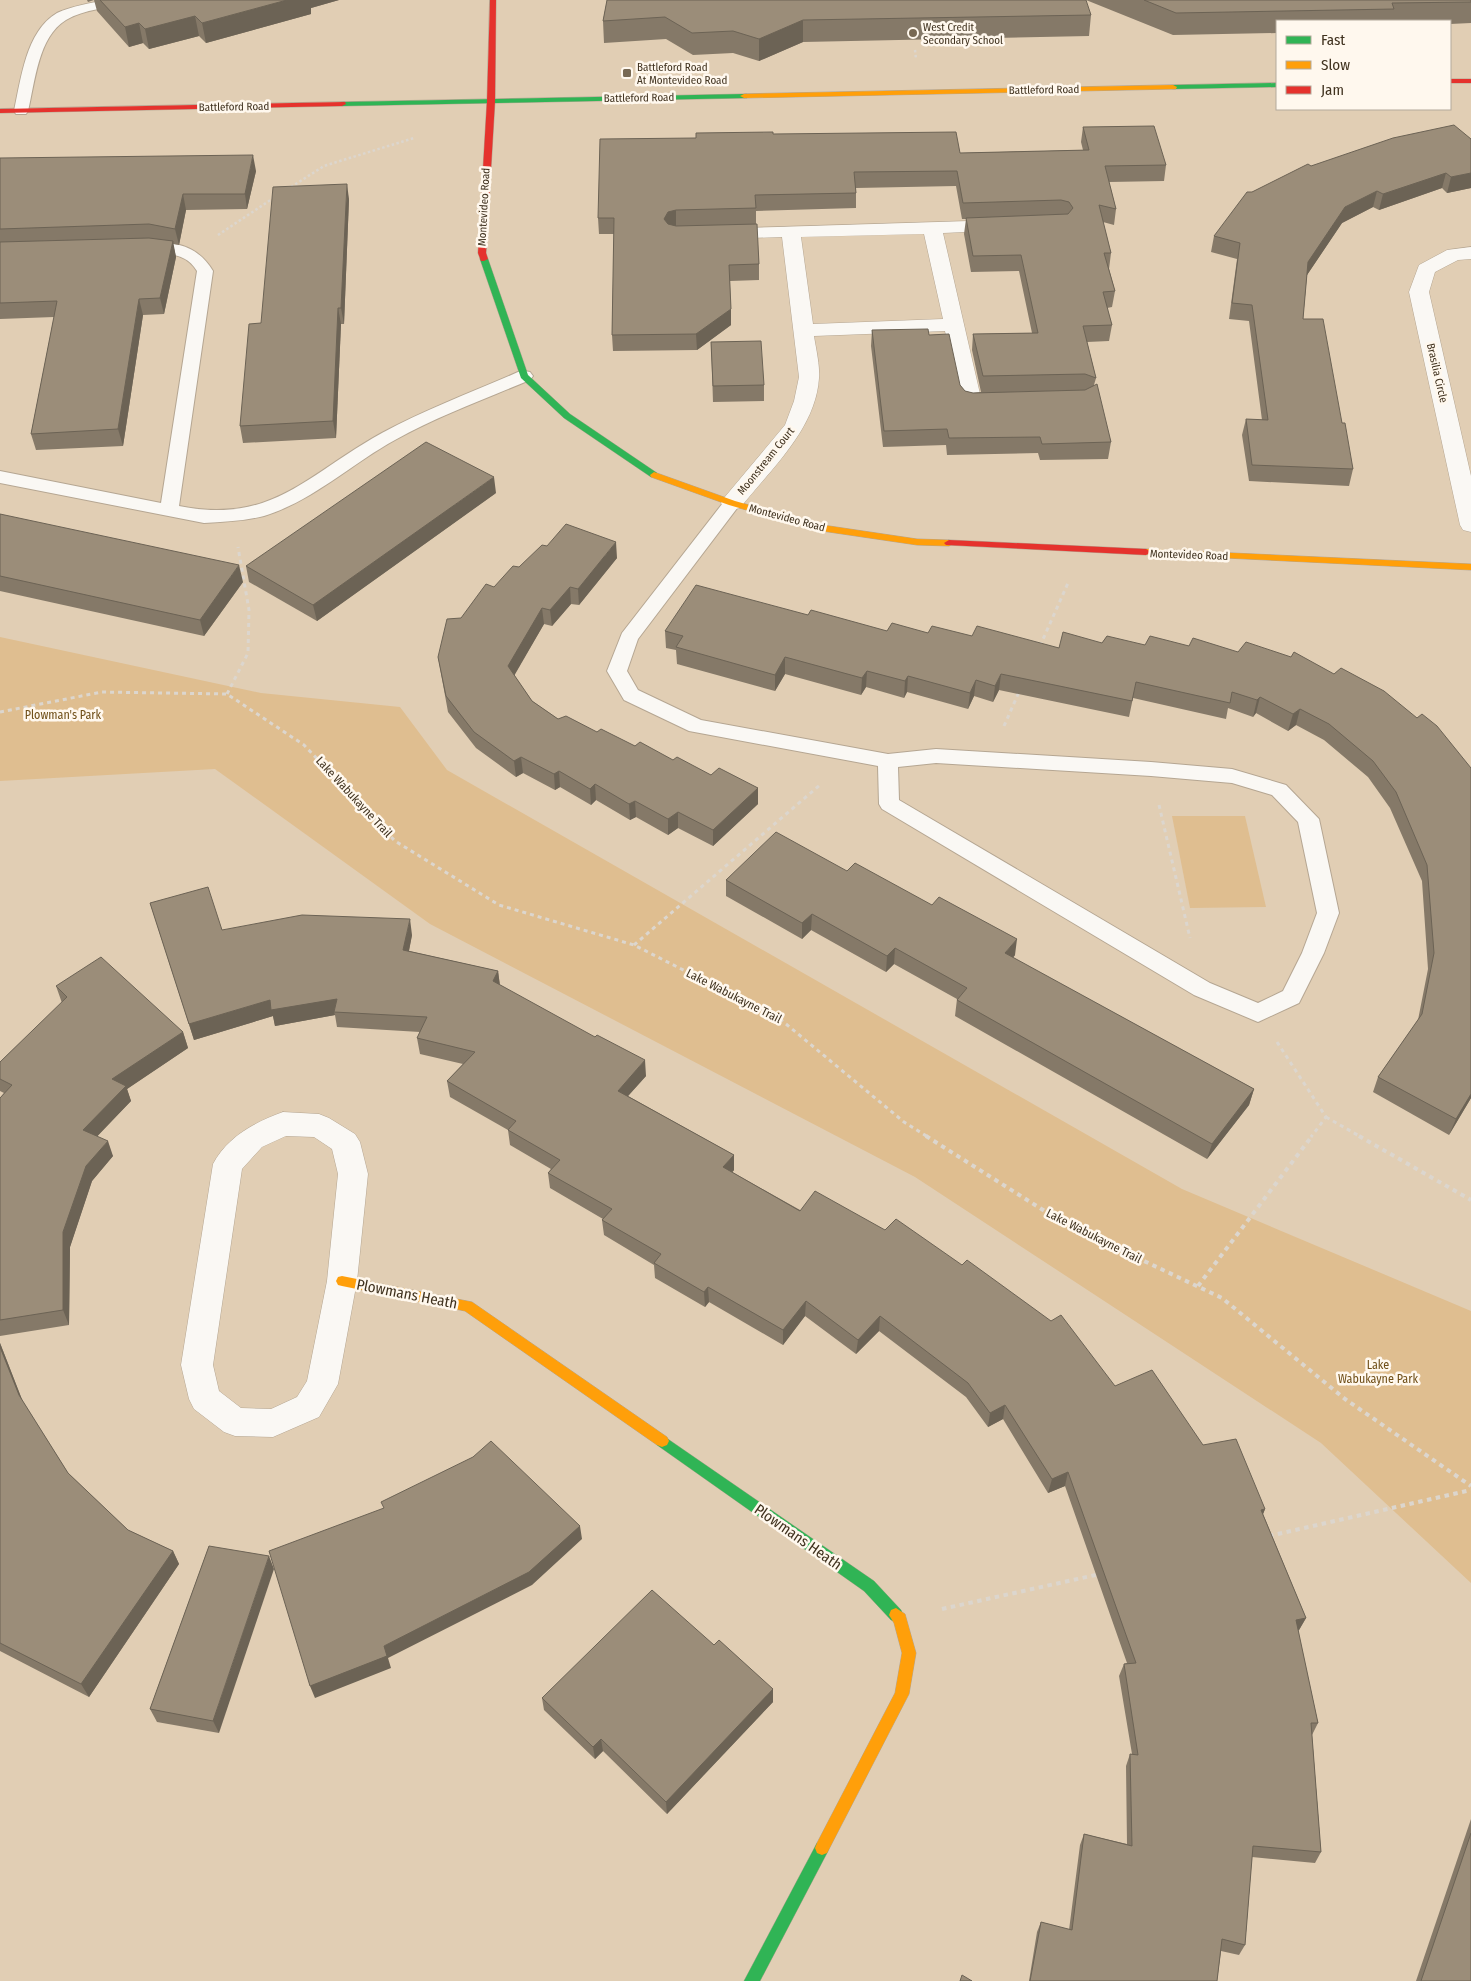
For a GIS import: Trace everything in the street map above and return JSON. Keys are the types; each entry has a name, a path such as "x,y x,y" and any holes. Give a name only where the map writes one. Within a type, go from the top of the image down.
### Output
{"street":[{"name":"Montevideo Road","path":"493,0 491,101 482,253 524,376 567,416 650,473 732,503 815,527 917,542 1471,567"},
{"path":"1451,81 1471,81"},
{"name":"Battleford Road","path":"0,112 1276,85"},
{"path":"705,233 1020,225"},
{"path":"932,227 971,401 1018,400"},
{"name":"Moonstream Court","path":"732,503 794,426 805,401 809,377 791,231"},
{"name":"Brasilia Circle","path":"1471,253 1454,254 1426,268 1419,292 1471,525"},
{"path":"803,330 955,325"},
{"name":"Plowmans Heath","path":"283,1124 319,1126 345,1142 354,1174 342,1281 322,1384 308,1407 273,1423 235,1422 205,1399 196,1365 228,1164 252,1138 283,1124"},
{"name":"Plowmans Heath","path":"342,1281 468,1306 868,1586 900,1619"},
{"path":"752,1981 902,1694 908,1653 900,1619"}],"lane":[{"path":"21,111 40,40 48,27 62,16 125,0"},
{"path":"124,248 163,248 190,253 198,258 205,271 169,510"},
{"path":"0,477 204,517 233,517 253,514 284,503 387,437 421,420 524,376"},
{"path":"732,503 629,638 617,671 631,695 696,726 888,761 936,756 1151,769 1232,776 1279,790 1308,819 1328,913 1313,953 1291,997 1258,1013 1202,989 889,804 888,761"}],"path":[{"path":"285,191 324,166 408,141 421,135"},
{"path":"190,253 278,196"},
{"path":"0,712 102,692 227,694 248,653 250,610 233,517"},
{"path":"1038,651 1082,550"},
{"path":"989,760 1021,687"},
{"name":"Lake Wabukayne Trail","path":"227,694 304,745 394,840 499,905 634,945 780,1019 904,1122 1062,1222 1222,1298 1345,1399 1471,1486"},
{"path":"634,945 854,756"},
{"path":"1151,769 1202,989"},
{"path":"1258,1013 1326,1116 1471,1200"},
{"path":"1198,1286 1326,1116"},
{"path":"1268,1536 1471,1490"},
{"path":"900,1619 1103,1573"}],"green space":[{"name":"Lake Wabukayne Park","path":"0,637 261,693 400,707 447,770 1182,1189 1471,1311 1471,1583 1321,1443 915,1177 430,924 215,769 0,781"},
{"path":"1172,816 1245,816 1266,907 1190,908"}],"building":[{"path":"100,0 287,0 202,23 195,16 145,29 139,23 125,27"},
{"path":"607,0 1086,0 1091,15 803,20 759,39 733,31 692,33 665,17 603,21"},
{"path":"1144,0 1471,0 1471,2 1392,3 1394,9 1176,13"},
{"path":"1454,125 1471,139 1471,173 1451,177 1446,173 1383,194 1377,191 1345,207 1308,262 1303,319 1323,319 1342,423 1345,423 1353,469 1252,465 1246,419 1268,420 1252,305 1232,303 1240,243 1214,236 1247,192 1252,192 1308,164 1311,166 1393,138"},
{"path":"1154,126 1166,165 1105,166 1116,209 1099,205 1111,253 1104,253 1115,291 1103,292 1112,325 1083,326 1096,378 1085,374 983,376 973,334 1038,333 1021,255 973,256 966,218 1068,214 1073,208 1069,202 1061,200 963,203 957,171 854,172 856,193 755,195 756,208 676,210 668,212 664,219 668,224 676,226 757,224 759,264 729,265 731,309 696,334 612,335 614,218 598,218 600,139 696,138 696,133 956,132 960,153 1089,150 1083,127"},
{"path":"253,155 245,194 183,194 175,229 149,224 0,229 0,158"},
{"path":"347,184 341,308 338,308 333,421 240,426 249,324 261,323 273,187"},
{"path":"149,238 173,241 160,298 139,299 118,429 31,434 57,301 0,303 0,242"},
{"path":"928,329 929,335 949,334 960,385 965,391 973,393 1085,390 1097,384 1111,442 1042,444 1040,437 949,438 947,429 884,431 872,330"},
{"path":"761,341 764,385 713,386 711,342"},
{"path":"426,442 494,477 313,605 246,566"},
{"path":"0,514 239,565 200,620 0,576"},
{"path":"566,524 616,542 578,589 570,587 550,610 542,608 508,666 532,701 558,719 566,716 597,732 601,729 635,746 640,742 673,760 677,757 711,775 719,768 758,788 713,830 678,812 668,819 635,801 629,804 595,784 590,789 559,771 554,774 521,757 514,761 474,732 446,696 438,657 447,619 461,618 486,584 494,587 513,566 519,567 542,545 547,546"},
{"path":"696,585 808,615 811,610 887,631 892,623 928,633 932,626 972,636 977,626 1059,648 1063,632 1102,643 1107,636 1145,645 1150,636 1189,646 1193,638 1238,652 1246,642 1291,657 1294,652 1334,674 1341,668 1384,691 1417,718 1422,714 1437,726 1471,768 1471,1094 1456,1119 1378,1077 1422,1014 1434,953 1427,865 1396,792 1373,761 1329,724 1300,709 1293,714 1260,697 1257,700 1232,692 1230,703 1136,682 1132,701 1001,674 995,686 976,680 970,693 908,676 905,681 867,671 862,678 785,657 775,675 676,647 683,636 665,631"},
{"path":"776,832 847,871 855,863 932,905 939,897 1017,939 1005,953 1254,1089 1212,1144 957,1000 967,988 895,948 887,956 812,914 802,923 726,880"},
{"path":"208,887 222,930 302,915 410,919 403,950 498,971 493,981 595,1037 597,1035 645,1060 618,1091 734,1155 723,1167 800,1211 815,1191 885,1230 896,1219 962,1265 967,1260 1051,1321 1061,1315 1115,1386 1152,1370 1203,1445 1236,1439 1265,1509 1261,1510 1306,1618 1296,1620 1318,1723 1311,1723 1321,1852 1253,1846 1245,1945 1222,1939 1217,1981 1030,1981 1041,1922 1072,1930 1084,1834 1132,1846 1130,1754 1138,1755 1124,1664 1136,1663 1068,1472 1052,1479 1005,1405 990,1413 968,1383 880,1316 858,1340 806,1301 783,1330 708,1287 704,1292 654,1263 661,1254 602,1220 612,1209 548,1173 560,1160 508,1130 516,1121 447,1081 475,1052 417,1038 427,1017 334,1012 337,999 271,1010 270,1000 189,1024 150,903"},
{"path":"101,957 183,1032 112,1079 126,1086 83,1130 108,1141 86,1166 63,1232 63,1310 0,1320 0,1098 12,1085 0,1079 0,1062 67,997 56,986"},
{"path":"0,1347 19,1395 68,1473 128,1530 173,1551 81,1684 0,1643"},
{"path":"491,1441 580,1526 529,1572 384,1646 387,1656 310,1686 269,1551 384,1508 381,1502 473,1457"},
{"path":"209,1546 269,1556 213,1721 150,1709"},
{"path":"652,1590 714,1645 719,1640 773,1689 666,1802 601,1739 593,1747 542,1698"},
{"path":"1471,1833 1471,1981 1421,1981"},
{"path":"962,1975 972,1981 960,1981"}],"traffic: fast":[{"path":"1173,87 1276,85"},
{"path":"342,104 744,96"},
{"path":"484,259 524,376 567,416 654,475"},
{"path":"662,1441 869,1586 896,1615"},
{"path":"752,1981 822,1848"}],"traffic: slow":[{"path":"744,96 1173,87"},
{"path":"654,475 732,503 815,527 917,542 949,543"},
{"path":"1146,552 1471,567"},
{"path":"342,1281 468,1306 662,1441"},
{"path":"822,1848 902,1694 909,1653 900,1619 896,1615"}],"traffic: jam":[{"path":"484,259 482,253 491,101 493,0"},
{"path":"1451,81 1471,81"},
{"path":"0,111 342,104"},
{"path":"949,543 1146,552"}],"place":[{"name":"West Credit Secondary School","path":"913,33"},
{"name":"Battleford Road At Montevideo Road","path":"627,73"}],"park label":[{"name":"Plowman's Park","path":"63,715"}]}
